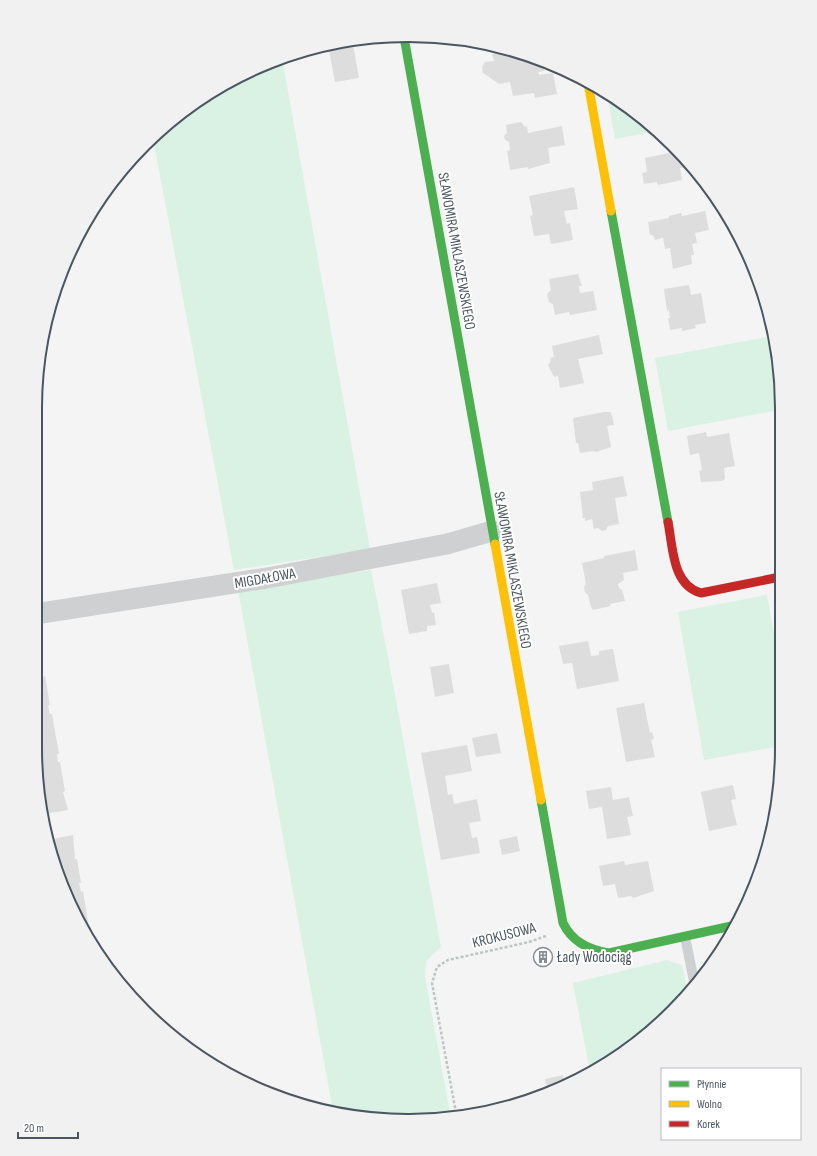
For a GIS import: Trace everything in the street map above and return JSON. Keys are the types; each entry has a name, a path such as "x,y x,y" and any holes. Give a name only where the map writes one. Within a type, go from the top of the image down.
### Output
{"street":[{"name":"SŁAWOMIRA MIKLASZEWSKIEGO","path":"408,42 492,531 561,918 565,928 578,943 597,952 609,953 728,927"},
{"path":"589,90 678,574 685,586 691,591 701,593 775,578"},
{"name":"MIGDAŁOWA","path":"42,613 267,578 447,544 492,531"}],"lane":[{"path":"684,937 693,978"}],"path":[{"name":"KROKUSOWA","path":"456,1111 432,983 437,967 448,960 529,942 565,928"}],"green space":[{"path":"283,64 370,549 234,570 154,144 185,118 225,91"},
{"path":"608,102 649,132 615,139"},
{"path":"768,337 772,361 775,411 668,431 655,358"},
{"path":"371,570 441,947 426,961 425,977 450,1112 408,1114 385,1113 332,1106 238,590"},
{"path":"767,595 775,639 775,747 704,760 678,612"},
{"path":"667,960 682,965 686,986 668,1007 632,1038 589,1067 573,983"}],"building":[{"path":"353,46 359,78 335,82 329,51"},
{"path":"492,54 503,54 543,68 544,71 538,72 539,75 553,73 557,94 535,98 534,93 513,96 510,82 499,84 483,73 482,67 485,62 494,61"},
{"path":"521,122 525,127 527,126 528,133 562,126 565,145 548,148 550,163 528,169 528,167 510,170 507,151 510,150 509,142 505,140 504,136 507,133 506,125"},
{"path":"668,149 684,167 680,168 682,180 658,185 657,182 644,184 642,173 647,172 645,158 669,153"},
{"path":"574,187 578,209 564,211 567,224 570,223 573,240 551,244 549,234 534,236 530,216 533,215 529,196"},
{"path":"705,211 709,230 695,233 697,243 692,244 694,255 691,255 692,264 673,269 670,248 665,249 663,238 655,240 653,235 650,235 648,222 669,218 669,216 681,213 682,216"},
{"path":"578,274 582,286 579,286 580,293 593,291 597,310 570,315 569,312 555,315 553,304 549,302 547,294 551,290 549,279"},
{"path":"689,285 691,295 701,293 706,323 695,325 696,328 682,331 682,328 670,330 668,318 670,318 669,310 667,311 664,289"},
{"path":"599,335 603,354 578,359 584,383 560,388 558,376 554,377 548,365 551,361 550,358 554,357 552,346"},
{"path":"611,412 614,425 607,426 611,447 596,452 580,453 578,443 576,443 573,418"},
{"path":"706,432 707,437 729,433 735,466 724,468 725,479 722,481 701,482 699,471 702,470 699,453 690,455 687,436"},
{"path":"623,476 627,496 615,498 619,524 608,526 606,530 602,531 598,528 594,529 592,519 585,521 585,518 583,518 580,492 593,490 592,482"},
{"path":"635,550 638,570 623,573 624,580 618,584 619,588 622,590 625,601 593,610 588,595 585,592 584,587 586,584 582,563 604,558 604,556"},
{"path":"437,583 441,603 430,605 432,613 434,612 436,625 427,626 427,631 409,634 401,590"},
{"path":"588,641 591,656 599,655 599,651 613,649 619,681 577,689 572,663 563,664 559,646"},
{"path":"42,658 43,677 45,676 50,705 48,706 50,714 52,714 59,754 57,754 58,762 60,762 65,791 63,792 68,810 48,813 45,795 42,748"},
{"path":"449,664 454,693 435,697 430,667"},
{"path":"644,703 650,733 652,732 654,739 651,740 655,757 626,762 616,708"},
{"path":"497,733 501,753 476,757 472,738"},
{"path":"467,745 472,771 445,776 448,795 452,794 454,804 477,799 481,821 469,823 472,838 477,837 480,853 441,860 421,753"},
{"path":"733,785 736,799 731,800 737,825 709,831 701,792"},
{"path":"611,787 613,800 629,797 633,816 627,817 631,835 607,839 602,807 589,809 586,791"},
{"path":"73,835 75,859 77,859 81,883 79,883 81,892 83,891 89,927 70,888 53,839"},
{"path":"517,836 520,851 502,855 499,840"},
{"path":"624,861 625,865 648,861 654,891 633,898 631,896 618,898 615,884 603,886 599,866"},
{"name":"Łady Wodociąg","path":"545,951 547,961 541,963 539,952"},
{"path":"563,1075 564,1079 547,1087 545,1079"}],"traffic: fast":[{"path":"405,42 495,544"},
{"path":"611,211 668,522"},
{"path":"541,800 563,923 576,940 595,950 609,953 728,927"}],"traffic: slow":[{"path":"589,90 611,211"},
{"path":"495,544 541,800"}],"traffic: jam":[{"path":"668,522 673,553 679,574 691,589 701,593 775,578"}],"place":[{"name":"Łady Wodociąg","path":"543,957"}]}
